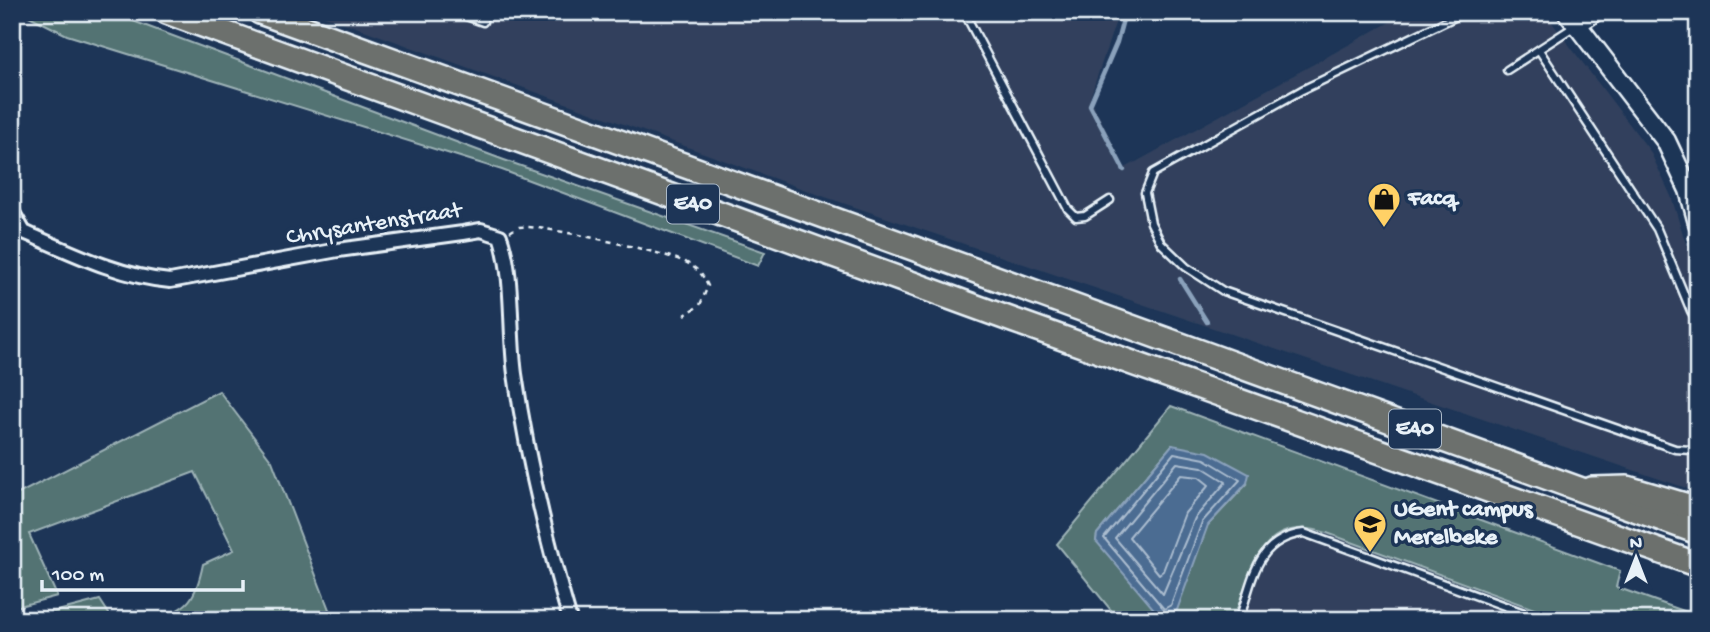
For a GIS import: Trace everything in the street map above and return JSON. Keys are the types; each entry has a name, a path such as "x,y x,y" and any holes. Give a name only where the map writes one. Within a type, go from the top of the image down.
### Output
{"highway":[{"name":"E40","path":"167,12 1012,320 1698,565"},
{"name":"E40","path":"260,12 1698,533"},
{"path":"1581,489 1627,488 1698,509"}],"main road":[{"path":"1594,12 1572,19 1666,141 1689,190 1692,227"}],"street":[{"name":"Chrysantenstraat","path":"12,211 24,232 121,271 148,279 170,281 352,248 481,230 500,236"},
{"path":"500,236 506,253 509,332 525,448 544,530 570,620"}],"lane":[{"path":"455,12 484,22 484,12"},
{"path":"964,12 1068,209 1076,216 1085,216 1110,200"},
{"path":"1465,12 1302,90 1153,173 1145,193 1152,223 1161,243 1186,267 1223,291 1675,449 1691,450 1698,445"},
{"path":"1507,70 1539,50 1572,19"},
{"path":"1539,50 1657,229 1698,321"},
{"path":"1239,620 1263,552 1285,535 1304,533 1543,620"}],"path":[{"path":"500,236 520,227 671,256 702,274 708,286 700,305 685,315"},
{"path":"1692,227 1690,243 1698,265"},
{"path":"1690,243 1698,241"}],"shaded area":[{"path":"314,12 1119,12 1090,98 1125,168 1408,12 1544,12 1650,151 1671,196 1698,282 1698,485 1695,491 825,197"},
{"name":"UGent campus Merelbeke","path":"1294,472 1698,616 1698,620 1190,620"}],"green space":[{"path":"21,12 109,12 504,160 765,252 758,266 502,170 67,35"},
{"path":"219,391 272,461 333,620 155,620 176,611 189,601 194,594 203,564 234,550 195,472 29,534 57,596 12,608 12,497"},
{"path":"1171,406 1620,571 1616,587 1698,616 1698,620 1564,620 1327,533 1305,529 1287,531 1273,538 1262,550 1253,565 1233,620 1119,620 1057,544","holes":["1172,445 1247,484 1208,525 1096,541 1097,534"]},
{"path":"100,600 113,620 23,620"}],"water":[{"path":"1172,445 1208,452 1249,474 1247,483 1208,525 1177,610 1163,620 1096,541 1097,534"}],"waterway":[{"path":"1124,170 1090,105 1117,42 1125,12"},
{"path":"1180,279 1207,322"}],"place":[{"name":"Facq","path":"1384,229"},
{"name":"UGent campus Merelbeke","path":"1370,554"}]}
